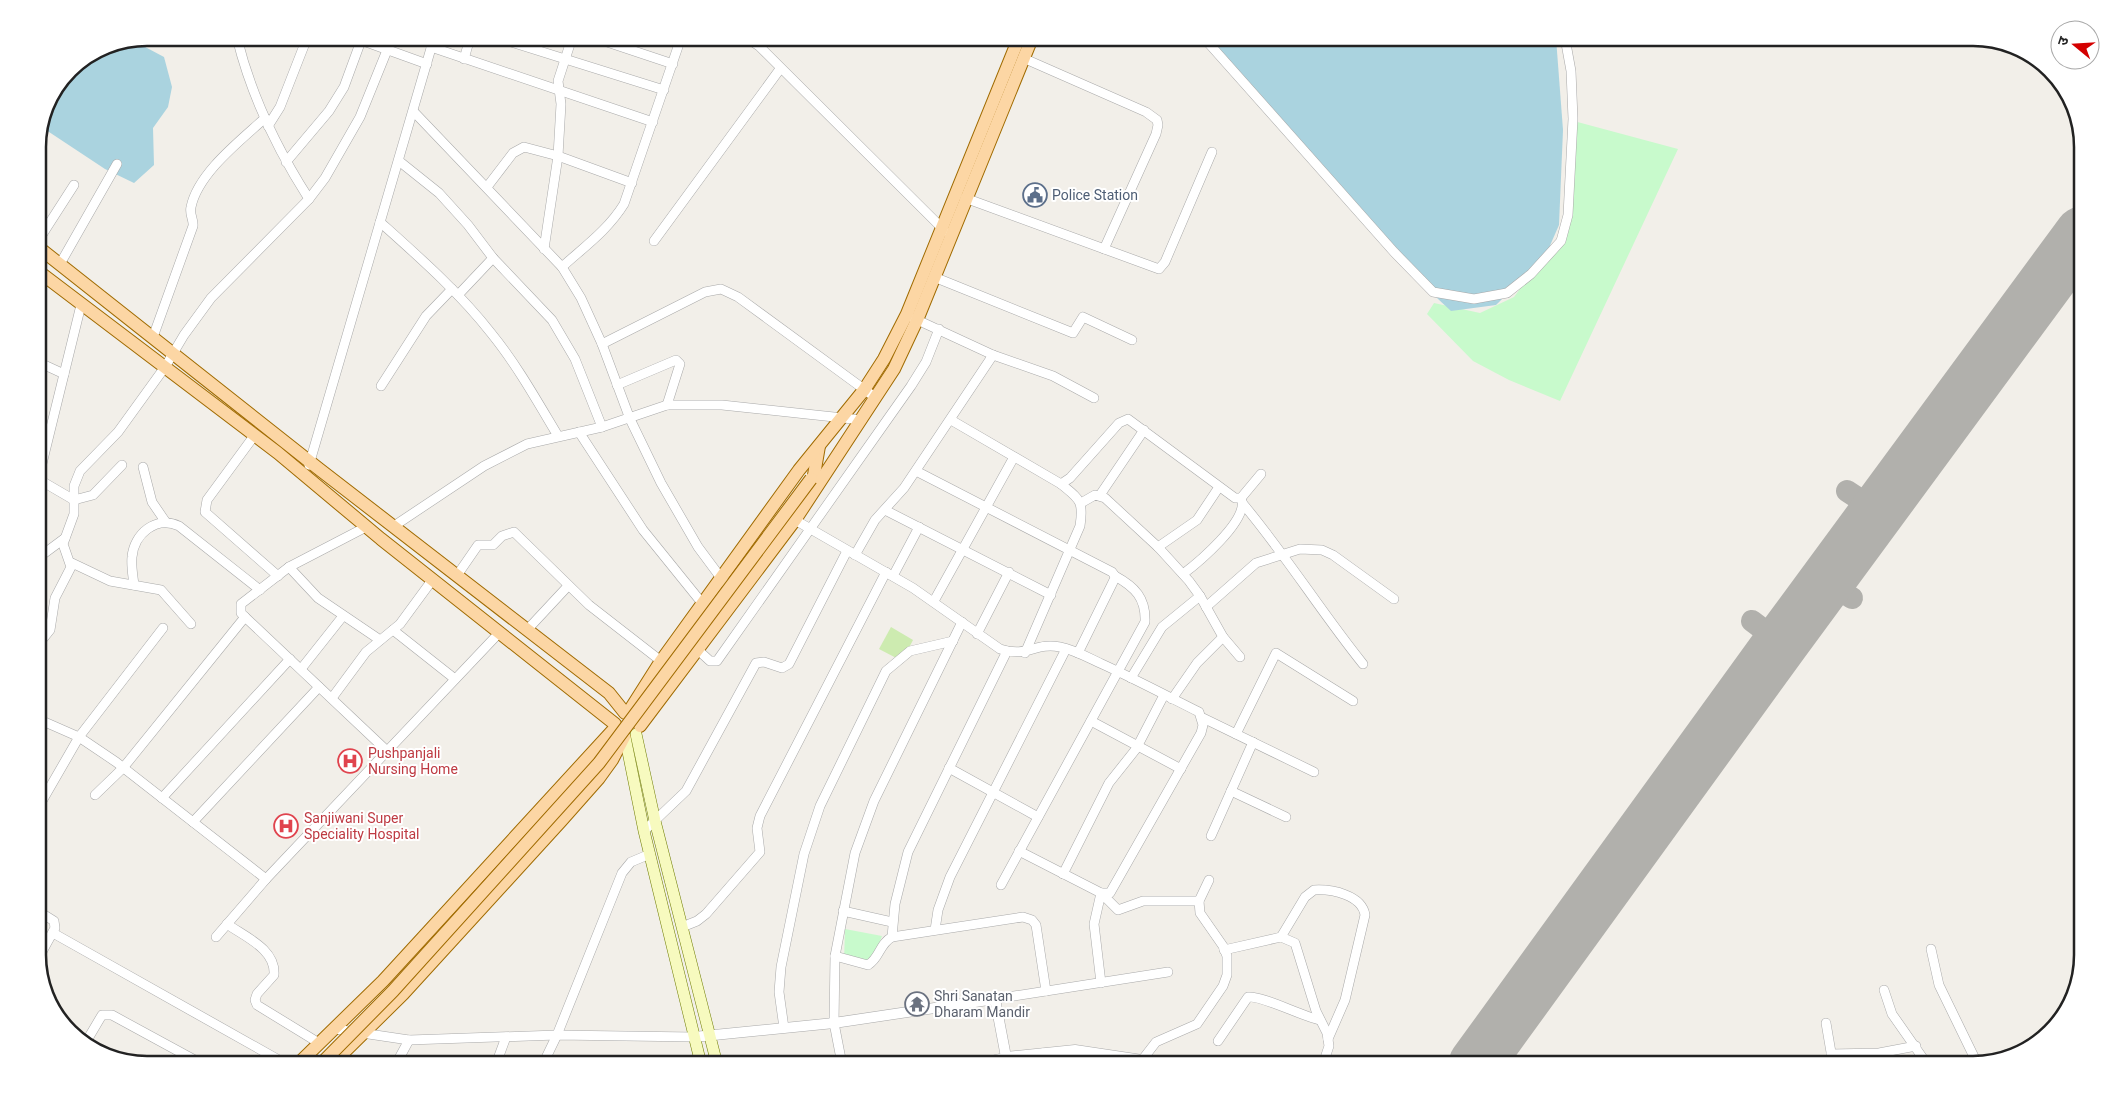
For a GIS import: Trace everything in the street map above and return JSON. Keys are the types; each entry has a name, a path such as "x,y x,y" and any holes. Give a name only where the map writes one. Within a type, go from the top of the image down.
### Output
{"main road":[{"path":"306,1056 383,981 437,921 626,731 698,650 795,520 894,369 912,317 976,156 1016,46"},
{"path":"715,1056 655,821 626,731 619,716 627,713 702,603 722,579 820,444 864,390 912,317 934,277 946,232 965,198 976,156 1029,46"},
{"path":"46,253 609,693 627,713 637,717 626,731 612,760 599,778 403,994 340,1056"},
{"path":"46,278 305,475 366,527 626,731 644,831 699,1056"},
{"path":"812,478 820,444"},
{"path":"329,1056 393,991 599,763 812,478 839,454"},
{"path":"437,921 455,936"}],"street":[{"path":"238,46 266,122 286,162 309,199"},
{"path":"153,337 193,226 190,210 196,194 216,165 266,122 280,107 304,46"},
{"path":"286,162 329,111 344,87 357,46"},
{"path":"379,46 427,64"},
{"path":"191,624 161,590 110,581 72,563 65,551 65,538 74,514 74,486 80,470 118,432 165,367 172,352 211,298 309,199 347,143 389,46"},
{"path":"464,59 468,46"},
{"path":"522,46 664,90"},
{"path":"544,249 558,156 560,91 558,81 569,46"},
{"path":"619,46 673,64"},
{"path":"562,267 616,217 632,183 679,46"},
{"path":"759,46 946,232"},
{"path":"1211,46 1394,252 1434,292 1474,299 1507,293 1531,274 1561,241 1568,215 1573,119 1571,71 1566,46"},
{"path":"305,475 414,112 431,47 654,122"},
{"path":"1024,58 1146,112 1157,120 1156,134 1104,249"},
{"path":"654,241 780,69"},
{"path":"414,112 562,267 581,298 602,344 630,419 681,519 736,600"},
{"path":"487,187 518,149 530,147 632,183"},
{"path":"965,198 1154,269 1162,267 1212,152"},
{"path":"399,161 439,193 468,225 493,258 552,320 574,359 602,427"},
{"path":"60,264 117,164"},
{"path":"46,229 74,185"},
{"path":"380,222 455,292 492,334 529,388 558,436"},
{"path":"381,386 426,316 493,258"},
{"path":"934,277 1073,333 1083,317 1132,340"},
{"path":"602,344 705,292 721,289 738,297 876,398"},
{"path":"46,432 64,374 81,305"},
{"path":"912,317 993,355 1053,376 1094,398"},
{"path":"698,650 710,661 717,661 911,386 926,362 939,329"},
{"path":"644,831 671,808 697,774 756,663 764,662 782,668 789,664 851,553 916,470 993,355"},
{"path":"617,385 676,360 680,364 666,404"},
{"path":"46,366 64,374"},
{"path":"394,526 491,462 527,444 630,419 666,404 722,405 862,420"},
{"path":"1060,484 1070,478 1124,419 1133,421 1219,487 1242,501 1282,553 1327,618 1364,664"},
{"path":"951,420 1060,484 1081,503 1083,509 1080,526 1070,551 1025,653"},
{"path":"1100,495 1144,430"},
{"path":"579,432 643,530 702,603"},
{"path":"254,436 207,500 205,512 278,576"},
{"path":"934,601 1014,458"},
{"path":"46,484 74,500 93,495 122,465"},
{"path":"143,467 152,502 165,521 179,526 260,590"},
{"path":"916,470 1112,572 1114,576 1135,590 1143,599 1146,610 1141,634 1118,672 1001,885"},
{"path":"1183,574 1201,560 1220,541 1237,519 1242,501 1261,474"},
{"path":"1158,547 1197,520 1219,487"},
{"path":"1081,503 1095,495 1100,495 1158,547 1200,596 1223,637 1240,657"},
{"path":"885,510 1051,595"},
{"path":"795,520 934,601 977,634 1007,651 1025,653 1044,646 1078,653 1168,696 1199,712 1203,718 1314,772"},
{"path":"134,585 131,559 138,539 155,524 165,521"},
{"path":"366,527 289,567 241,604 241,613 387,751"},
{"path":"682,927 697,921 706,914 760,852 757,828 760,816 889,574 919,527"},
{"path":"458,574 478,545 493,544 502,536 514,532 589,605 661,661"},
{"path":"46,552 65,538"},
{"path":"1206,607 1247,569 1282,553 1300,549 1322,550 1333,555 1394,599"},
{"path":"46,635 50,630 53,604 72,563"},
{"path":"289,567 318,598 380,640"},
{"path":"977,634 1009,572"},
{"path":"1078,653 1114,576"},
{"path":"332,698 366,652 393,630 433,580"},
{"path":"527,630 568,586"},
{"path":"1131,678 1162,627 1200,596"},
{"path":"301,669 343,616"},
{"path":"95,795 123,768 245,617"},
{"path":"840,1056 834,1024 835,956 856,853 874,801 962,622"},
{"path":"46,794 79,737 163,628"},
{"path":"393,630 455,679"},
{"path":"216,937 266,879 499,633"},
{"path":"1063,874 1109,783 1138,746 1168,696 1223,637"},
{"path":"784,1028 779,992 781,967 804,854 811,829 826,790 886,671 910,651 953,641"},
{"path":"935,930 938,910 950,877 1066,649"},
{"path":"892,937 892,922 908,852 1007,651"},
{"path":"1236,734 1276,653 1353,701"},
{"path":"162,798 290,659"},
{"path":"193,822 319,687"},
{"path":"1101,893 1106,894 1114,889 1200,733 1203,718"},
{"path":"1091,721 1181,769"},
{"path":"46,723 79,737 123,768 266,879"},
{"path":"1211,836 1253,742"},
{"path":"949,768 1038,817"},
{"path":"1231,791 1286,817"},
{"path":"1019,851 1101,893 1118,910 1143,901 1199,901"},
{"path":"547,1056 557,1036 622,873 631,862 650,854"},
{"path":"1145,1056 1156,1042 1165,1037 1191,1029 1203,1018 1227,975 1227,956 1200,913 1199,901 1209,880"},
{"path":"1281,937 1305,897 1314,890 1354,897 1364,907 1365,915 1345,1000 1328,1039 1327,1056"},
{"path":"1101,893 1094,924 1101,983"},
{"path":"843,911 892,922"},
{"path":"46,916 54,922 53,933 46,940"},
{"path":"835,956 868,965 874,962 886,940 892,937 1023,917 1032,920 1036,925 1046,991"},
{"path":"227,924 262,949 273,961 274,975 257,994 255,1000 257,1004 319,1044"},
{"path":"53,933 272,1056"},
{"path":"1224,950 1281,937 1295,943 1299,950 1320,1020 1328,1039"},
{"path":"1931,949 1939,985 1974,1056"},
{"path":"335,1028 409,1040 557,1036 710,1036 834,1024 1168,972"},
{"path":"1884,990 1892,1014 1922,1056"},
{"path":"1218,1041 1248,997 1258,997 1299,1015 1320,1020"},
{"path":"995,999 1006,1056"},
{"path":"89,1037 102,1015 112,1015 187,1056"},
{"path":"1826,1023 1831,1054 1879,1053 1916,1046"},
{"path":"499,1056 506,1037"},
{"path":"400,1056 409,1040"},
{"path":"1015,1056 1075,1050 1108,1056"}],"green space":[{"path":"1570,120 1678,149 1560,401 1509,380 1473,361 1427,314 1434,303 1480,313 1514,297 1563,231"},
{"path":"891,627 913,640 902,661 879,649"},
{"path":"845,929 882,936 871,966 844,962"}],"water":[{"path":"144,46 164,57 172,87 168,107 153,128 154,165 134,183 105,169 48,131 52,115 63,91 91,63 115,52"},
{"path":"1213,46 1557,46 1563,130 1559,225 1545,257 1496,305 1451,311 1397,261"}],"taxiway":[{"path":"1847,491 1879,512"},
{"path":"1827,582 1852,598"},
{"path":"1752,621 1781,643"}],"runway":[{"path":"1482,1056 1781,643 2074,245"}],"place":[{"name":"Police Station","path":"1035,195"},
{"name":"Pushpanjali Nursing Home","path":"350,761"},
{"name":"Sanjiwani Super Speciality Hospital","path":"286,826"},
{"name":"Shri Sanatan Dharam Mandir","path":"917,1004"}]}
